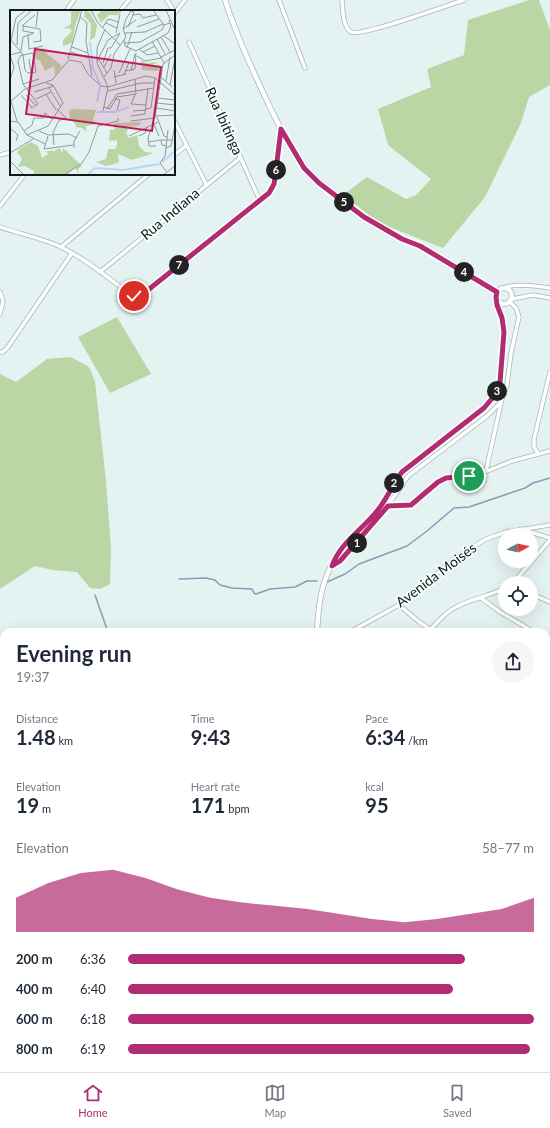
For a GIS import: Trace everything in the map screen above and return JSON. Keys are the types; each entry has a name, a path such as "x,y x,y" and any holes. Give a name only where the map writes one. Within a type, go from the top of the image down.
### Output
{"street":[{"path":"67,10 74,0"},
{"path":"121,10 129,0"},
{"path":"167,0 173,10"},
{"path":"175,11 185,0"},
{"path":"225,0 238,40 281,129 304,168 319,183 364,217 402,239 426,250 497,292"},
{"path":"279,0 305,68"},
{"path":"342,0 345,23 350,31 356,33 464,0"},
{"name":"Rua Ibitinga","path":"188,42 260,201"},
{"path":"175,122 206,184"},
{"path":"0,227 61,247 100,272 130,294 136,296 145,292 269,193 274,184 281,129"},
{"path":"175,154 186,146"},
{"path":"0,155 10,152"},
{"name":"Rua Indiana","path":"100,272 206,184 240,158"},
{"path":"0,206 24,175"},
{"path":"61,247 148,175"},
{"path":"0,352 4,352 8,348 72,253"},
{"path":"317,628 320,596 323,583 334,559 377,511 394,482 402,472 484,408 495,395 500,382 504,332 497,300 497,292 501,288 508,286 550,288"},
{"path":"504,288 510,290 513,296 511,301"},
{"path":"0,292 3,300 0,314"},
{"path":"497,300 504,304 534,295 550,298"},
{"path":"486,471 501,402 507,385 511,353 519,317 516,308 511,301"},
{"path":"538,454 534,447 534,439 550,372"},
{"path":"332,566 340,561 388,506 408,476 487,416 501,402"},
{"path":"388,506 411,505 440,480 475,476 512,461 550,451"},
{"name":"Avenida Moisés","path":"528,528 550,525"},
{"name":"Avenida Moisés","path":"357,628 399,605 433,575 471,548 498,534"},
{"path":"519,576 550,539 538,535"},
{"path":"434,628 447,612 455,607 498,591"},
{"path":"538,597 550,602"},
{"path":"481,598 500,612 527,628"},
{"path":"399,605 428,628"}],"green space":[{"path":"529,0 539,0 550,30 550,85 529,97 521,123 485,197 443,248 379,223 343,195 367,177 406,199 416,195 431,179 388,145 378,109 431,87 427,69 464,55 468,20"},
{"path":"117,317 151,374 110,393 78,337"},
{"path":"71,357 89,367 95,381 106,481 111,548 110,584 100,589 90,588 77,572 53,570 35,566 0,589 0,374 16,382 47,359"}],"waterway":[{"path":"327,582 345,574 359,564 407,546 454,508 469,507 550,478"},
{"path":"179,579 206,578 215,580 220,585 232,588 252,589 256,594 270,589 295,587 307,581 317,581"},
{"path":"95,595 107,628"}],"route":[{"path":"134,296 143,294 269,193 274,184 281,129 304,168 319,183 344,202 364,217 402,239 420,246 497,292 497,305 502,318 504,332 500,382 491,401 468,421 402,472 394,482 377,511 342,549 334,559 332,566 340,561 388,506 395,507 411,505 432,485 440,480 469,476"}]}
